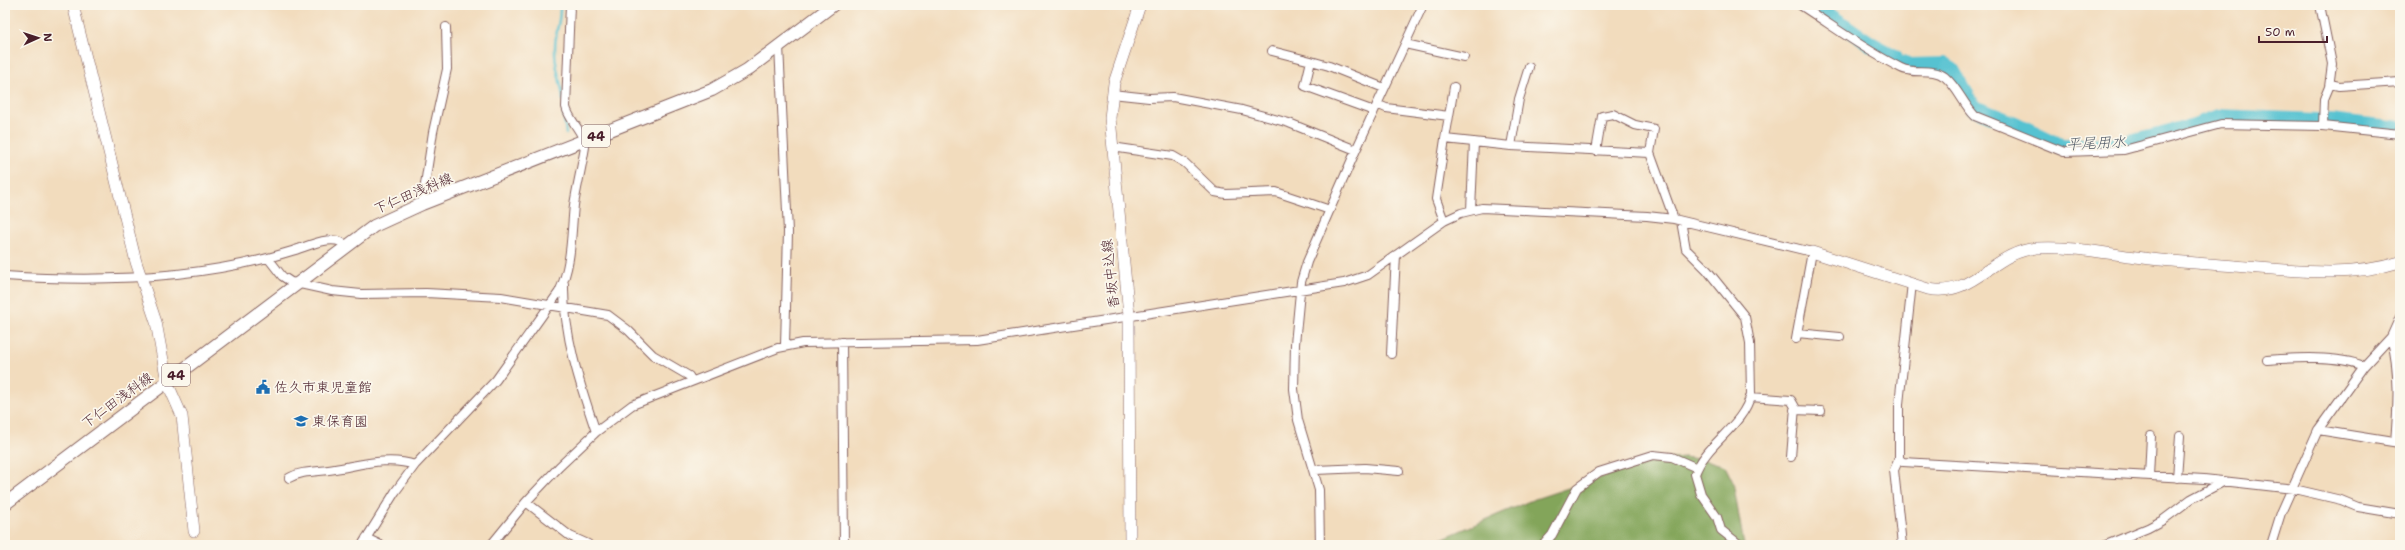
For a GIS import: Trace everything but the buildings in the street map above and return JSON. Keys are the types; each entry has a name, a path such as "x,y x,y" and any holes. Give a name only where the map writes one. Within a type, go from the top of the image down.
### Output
{"main road":[{"name":"下仁田浅科線","path":"5,504 374,226 422,204 712,90 747,70 833,5"}],"street":[{"path":"73,5 140,277 156,322 166,382 177,404 184,428 194,531"},
{"path":"570,5 566,107 571,121 584,140 585,147 575,202 570,252 565,280 564,308 577,371 596,432"},
{"name":"香坂中込線","path":"1130,545 1129,315 1112,147 1112,94 1140,5"},
{"path":"1320,545 1321,506 1315,470 1298,420 1294,389 1300,289 1307,262 1356,150 1423,5"},
{"path":"1800,5 1902,69 1934,72 1944,76 1953,85 1968,109 1975,116 2056,150 2124,150 2221,124 2323,126 2400,134"},
{"path":"2320,5 2332,64 2330,84 2324,99 2323,126"},
{"path":"422,204 433,132 447,69 446,27"},
{"path":"1405,44 1464,57"},
{"path":"779,46 788,232 785,346"},
{"path":"1272,51 1329,66 1384,88"},
{"path":"1311,61 1305,86 1376,108 1449,116"},
{"path":"1511,146 1519,99 1529,67"},
{"path":"2330,84 2339,86 2400,82"},
{"path":"1444,221 1436,199 1454,87"},
{"path":"1112,94 1149,98 1173,97 1242,110 1289,123 1356,150"},
{"path":"1596,151 1602,116 1613,114 1635,125 1654,129 1650,153 1678,220 1686,249 1707,270 1745,317 1750,343 1750,396 1740,416 1706,455 1697,468 1695,474 1701,494 1717,517 1721,530 1740,545"},
{"path":"1445,139 1511,146 1650,153"},
{"path":"1471,210 1474,142"},
{"path":"1112,147 1174,156 1185,163 1215,192 1226,194 1276,192 1330,210"},
{"path":"491,545 526,502 596,432 632,405 785,346 842,342 977,340 1300,289 1359,278 1396,255 1444,221 1471,210 1503,208 1647,216 1678,220 1812,252 1938,291 1954,290 1969,283 1990,266 2012,254 2023,250 2047,248 2159,260 2314,273 2375,268 2400,262"},
{"path":"5,276 140,277 184,272 268,258 324,241 338,240 346,246"},
{"path":"1812,252 1796,336 1840,337"},
{"path":"1391,354 1396,255"},
{"path":"268,258 282,276 297,284 332,291 501,297 613,317 646,350 689,376 692,381"},
{"path":"381,545 364,541 415,465 496,380 518,351 565,280"},
{"path":"1902,545 1894,470 1899,459 1899,404 1912,284"},
{"path":"2271,545 2281,513 2294,488 2309,448 2318,430 2364,366 2391,337 2400,317"},
{"path":"2391,337 2400,339"},
{"path":"2318,430 2397,442 2398,397 2396,359 2391,337"},
{"path":"842,342 844,545"},
{"path":"2266,360 2324,360 2356,363 2364,366"},
{"path":"1750,396 1791,400 1794,410 1791,457"},
{"path":"1794,410 1821,411"},
{"path":"2149,476 2150,436"},
{"path":"2177,478 2180,436"},
{"path":"1543,545 1552,535 1577,488 1599,472 1657,455 1672,457 1697,468"},
{"path":"1899,459 1903,462 1942,465 2149,476 2294,488 2341,500 2358,507 2400,514"},
{"path":"289,478 297,474 335,469 358,463 402,462 415,465"},
{"path":"1315,470 1365,468 1399,472"},
{"path":"2106,545 2153,526 2191,499 2224,482"},
{"path":"526,502 570,536 588,544"}],"green space":[{"path":"1684,457 1705,460 1725,466 1733,482 1744,545 1427,545 1532,500 1653,460"}],"waterway":[{"path":"560,5 560,16 555,42 555,55 563,100"},
{"name":"平尾用水","path":"1814,5 1871,44 1895,57"},
{"name":"平尾用水","path":"1903,63 1909,66 1944,65 1952,70 1974,108 2015,124 2061,146 2118,145 2194,126 2218,117 2317,121"},
{"path":"563,109 566,134"},
{"name":"平尾用水","path":"2329,121 2400,129"}],"place":[{"name":"佐久市東児童館","path":"263,387"},
{"name":"東保育園","path":"301,421"}]}
